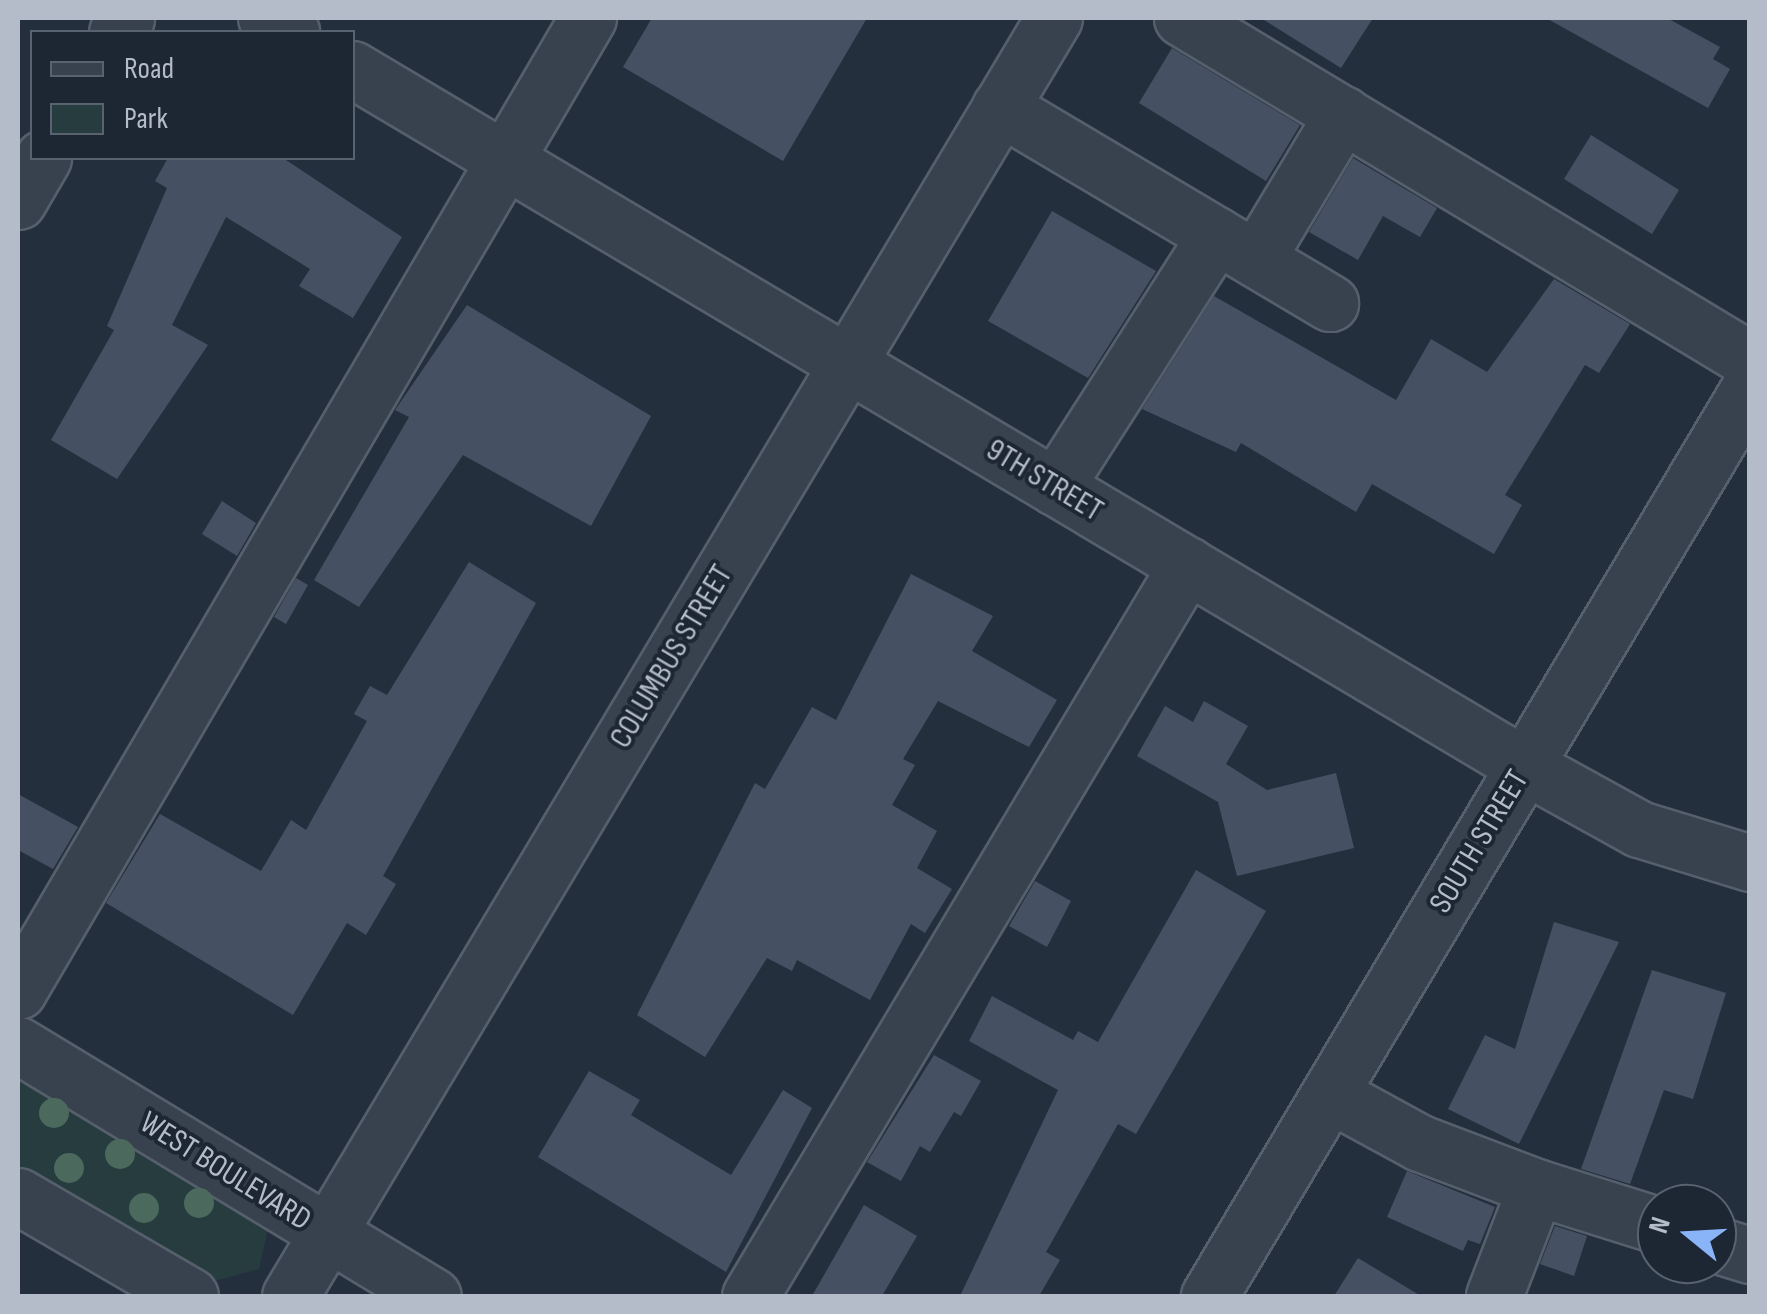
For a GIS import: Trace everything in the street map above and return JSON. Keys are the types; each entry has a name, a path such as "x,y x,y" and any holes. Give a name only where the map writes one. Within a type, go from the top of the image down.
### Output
{"street":[{"path":"18,991 588,18"},
{"name":"COLUMBUS STREET","path":"290,1296 1054,18"},
{"path":"1182,18 1750,360"},
{"name":"9TH STREET","path":"355,71 1525,766 1639,829 1750,863"},
{"path":"1000,108 1330,303"},
{"path":"1055,487 1236,247 1343,114"},
{"path":"18,201 42,160"},
{"name":"SOUTH STREET","path":"1209,1296 1750,388"},
{"path":"750,1296 1187,566"},
{"name":"WEST BOULEVARD","path":"18,1045 433,1296"},
{"path":"1330,1094 1420,1143 1536,1187 1637,1219"},
{"path":"1494,1296 1536,1187"},
{"path":"18,1196 190,1296"}],"green space":[{"path":"18,1066 252,1204 268,1229 259,1269 211,1282 18,1169"}],"building":[{"path":"652,18 867,18 783,161 623,67"},
{"path":"1261,18 1373,18 1341,68"},
{"path":"1546,18 1667,18 1720,47 1713,59 1730,69 1708,108"},
{"path":"1172,48 1300,125 1266,181 1139,103"},
{"path":"1591,135 1679,190 1652,234 1564,179"},
{"path":"1353,158 1437,208 1420,237 1383,216 1358,260 1309,232"},
{"path":"167,160 286,160 402,237 353,318 299,286 310,269 226,217 172,325 208,345 117,479 51,440 114,330 107,326 167,188 155,181"},
{"path":"1052,211 1156,271 1088,378 988,321"},
{"path":"1554,279 1630,324 1599,373 1585,365 1505,495 1522,505 1494,554 1372,484 1356,512 1241,443 1236,452 1142,409 1214,296 1396,400 1431,339 1487,372"},
{"path":"467,305 651,416 591,526 463,455 359,607 314,580 409,417 395,410"},
{"path":"222,501 256,523 237,556 202,534"},
{"path":"469,562 536,603 383,876 396,884 366,935 347,923 293,1015 106,903 160,814 261,871 291,820 306,830 367,721 354,714 370,686 387,695"},
{"path":"911,574 993,616 972,651 1057,700 1029,747 938,701 903,759 915,765 892,805 937,831 917,868 952,889 925,933 911,924 870,1000 797,960 792,971 767,958 705,1057 637,1015 755,783 765,789 812,707 836,720"},
{"path":"296,578 308,585 286,624 274,617"},
{"path":"1204,701 1248,726 1226,764 1267,790 1336,773 1354,848 1237,876 1218,802 1137,756 1165,706 1193,722"},
{"path":"18,794 78,827 53,869 18,850"},
{"path":"1196,870 1266,911 1136,1134 1118,1124 1046,1252 1060,1260 1039,1296 960,1296 1058,1090 969,1041 992,996 1073,1040 1078,1031 1098,1042"},
{"path":"1035,881 1071,901 1047,947 1009,926"},
{"path":"1554,922 1619,942 1519,1144 1448,1109 1485,1035 1515,1049"},
{"path":"1652,970 1726,993 1693,1099 1664,1090 1630,1184 1581,1169"},
{"path":"934,1055 981,1081 961,1116 954,1112 930,1152 920,1146 901,1181 867,1162"},
{"path":"589,1071 640,1100 631,1115 731,1175 783,1090 812,1108 726,1272 538,1157"},
{"path":"1407,1171 1495,1207 1480,1244 1468,1240 1463,1251 1387,1217"},
{"path":"864,1205 917,1236 882,1296 812,1296"},
{"path":"1555,1226 1587,1236 1574,1276 1540,1264"},
{"path":"1358,1258 1421,1296 1334,1296"}]}
